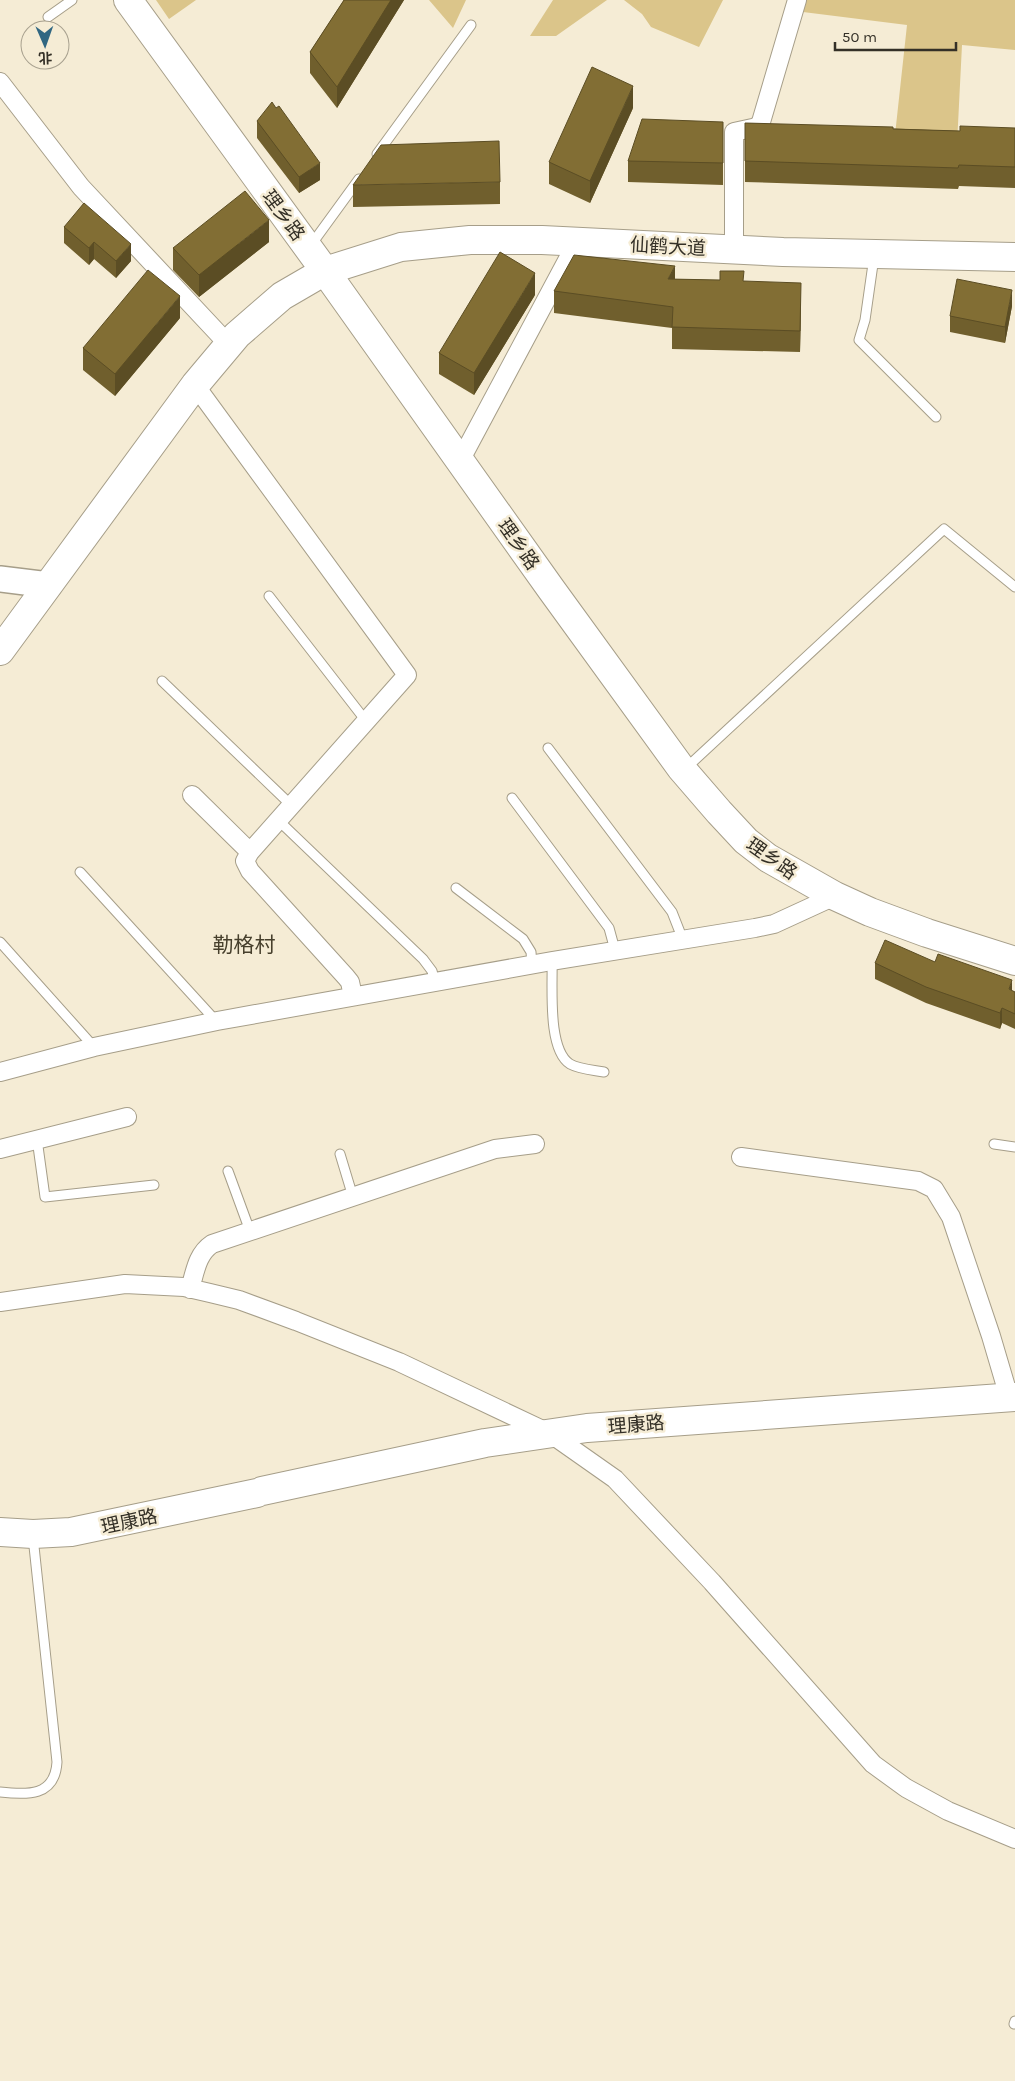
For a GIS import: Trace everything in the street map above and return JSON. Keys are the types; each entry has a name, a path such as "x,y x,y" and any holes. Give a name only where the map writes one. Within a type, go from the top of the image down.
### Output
{"main road":[{"name":"理乡路","path":"128,0 325,271 683,771 746,841 794,874 870,912 927,933 1015,961"},
{"name":"仙鹤大道","path":"0,650 195,385 228,345 282,296 325,271 401,246 470,240 577,242 734,250 1015,257"},
{"name":"理康路","path":"0,1532 33,1534 99,1528 485,1443 624,1424 1012,1397"}],"street":[{"path":"734,250 734,132 758,127 761,122 797,0"},
{"path":"0,82 80,187 228,345"},
{"path":"460,461 577,242"},
{"path":"195,385 407,675 250,852 245,861 247,868 346,977 350,982 353,996"},
{"path":"0,579 49,585"},
{"path":"192,795 250,852"},
{"path":"0,1072 94,1046 216,1021 552,960 774,924 835,896"},
{"path":"0,1148 126,1117"},
{"path":"190,1289 199,1259 204,1249 212,1244 495,1149 535,1144"},
{"path":"741,1158 918,1181 934,1189 951,1218 1012,1397"},
{"path":"0,1302 125,1284 190,1289 239,1300 407,1366 551,1434 615,1479 712,1582 872,1764 906,1788 948,1811 1015,1839"}],"lane":[{"path":"48,17 72,0"},
{"path":"372,161 471,25"},
{"path":"308,249 366,169"},
{"path":"875,254 865,320 859,340 936,417"},
{"path":"683,771 944,529 1015,587"},
{"path":"269,596 366,721"},
{"path":"162,681 292,805"},
{"path":"548,748 672,912 683,940"},
{"path":"512,798 609,928 615,950"},
{"path":"278,820 423,959 432,971 434,982"},
{"path":"80,872 216,1021"},
{"path":"456,888 523,939 530,952 532,964"},
{"path":"0,942 94,1046"},
{"path":"552,960 554,1033 561,1056 570,1064 604,1072"},
{"path":"37,1139 44,1197 154,1185"},
{"path":"994,1144 1015,1146"},
{"path":"340,1154 353,1197"},
{"path":"228,1171 250,1231"},
{"path":"0,1792 18,1794 42,1790 49,1785 56,1772 57,1762 33,1534"}],"shaded area":[{"path":"156,0 196,0 169,19"},
{"path":"429,0 466,0 453,28"},
{"path":"553,0 607,0 556,36 530,36"},
{"path":"624,0 723,0 699,47 651,27 642,14"},
{"path":"806,0 1015,0 1015,50 962,45 957,144 894,144 907,25 803,12"}],"building":[{"path":"344,0 391,0 337,87 310,52"},
{"path":"592,67 633,86 590,181 549,162"},
{"path":"272,102 276,108 279,106 320,163 299,177 257,121"},
{"path":"642,119 723,122 723,163 628,161"},
{"path":"745,123 893,127 893,129 960,131 960,126 1015,128 1015,167 959,165 958,168 745,161"},
{"path":"499,141 500,182 353,185 381,145"},
{"path":"245,191 269,220 199,275 173,248"},
{"path":"84,203 131,244 116,261 94,242 89,248 64,227"},
{"path":"500,252 535,273 474,373 439,353"},
{"path":"574,255 675,266 668,279 720,280 720,271 744,271 743,281 801,283 800,331 672,327 673,307 554,291"},
{"path":"148,270 180,296 115,374 83,348"},
{"path":"957,279 1012,290 1005,327 950,316"},
{"path":"885,940 935,962 938,954 1012,980 1009,989 1015,992 1015,1014 1002,1008 1000,1013 926,987 875,963"}],"district":[{"name":"勒格村","path":"244,945"}]}
